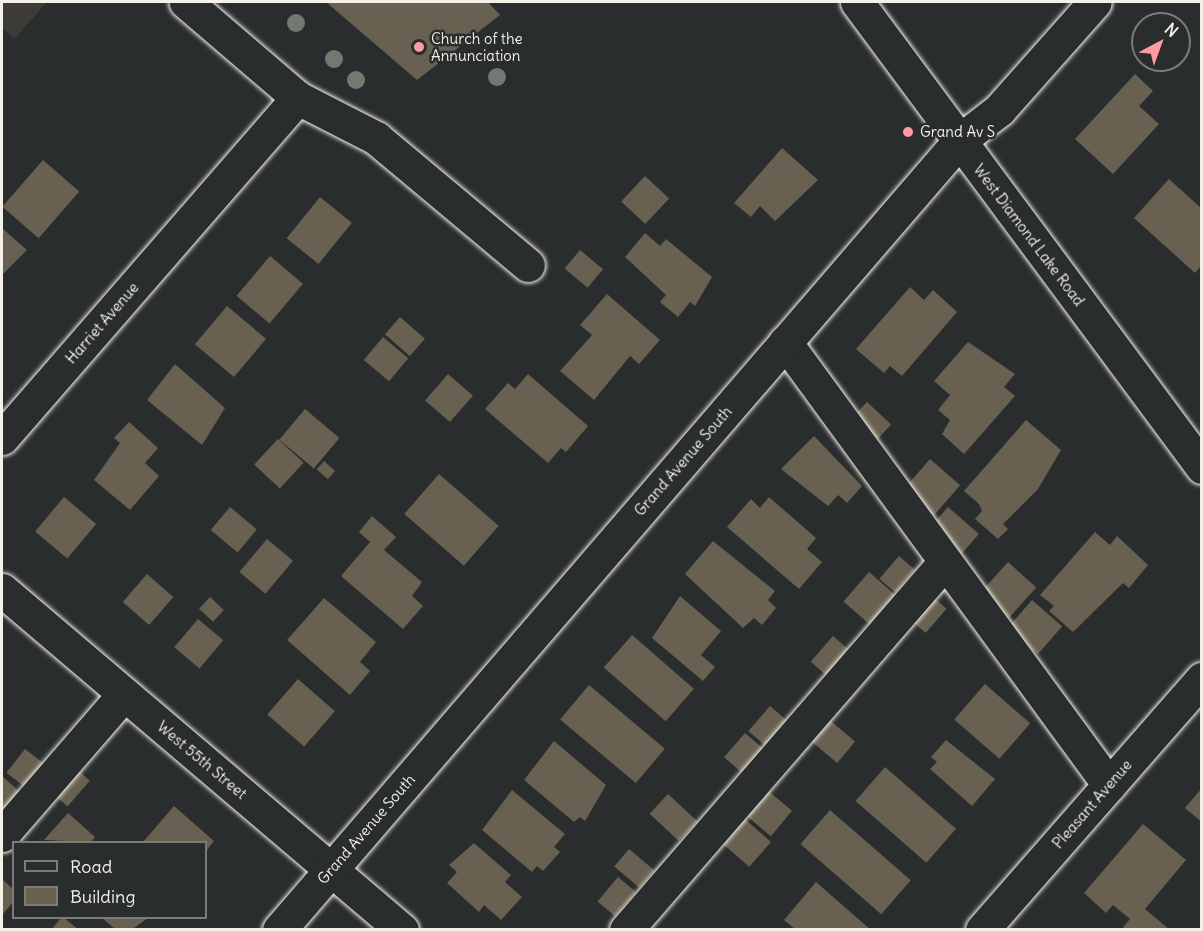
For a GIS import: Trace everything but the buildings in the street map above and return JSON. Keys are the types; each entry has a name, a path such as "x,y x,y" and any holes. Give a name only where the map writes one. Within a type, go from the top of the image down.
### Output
{"street":[{"path":"186,2 298,98 376,138 528,265"},
{"name":"West Diamond Lake Road","path":"857,2 1202,467"},
{"name":"Grand Avenue South","path":"279,930 959,141 999,110 1095,2"},
{"name":"Harriet Avenue","path":"2,438 298,98"},
{"path":"785,342 1109,785"},
{"path":"626,930 944,562"},
{"name":"West 55th Street","path":"2,590 402,930"},
{"name":"Pleasant Avenue","path":"982,930 1202,679"},
{"path":"2,835 124,694"}],"shaded area":[{"path":"2,2 47,2 14,39 2,28"}],"place":[{"name":"Church of the Annunciation","path":"419,47"},
{"name":"Grand Av S","path":"908,132"}]}
